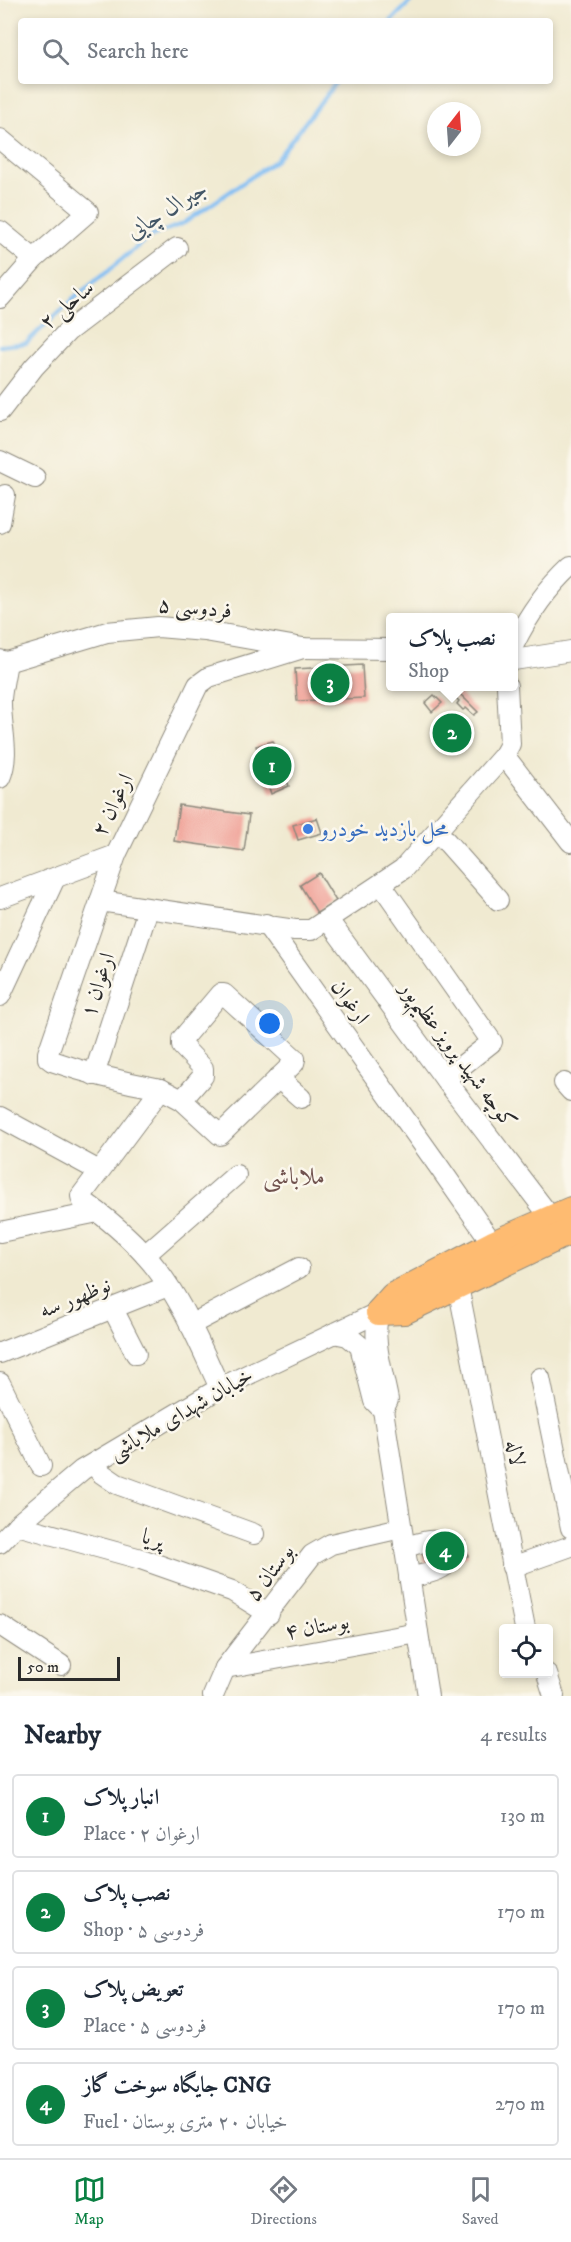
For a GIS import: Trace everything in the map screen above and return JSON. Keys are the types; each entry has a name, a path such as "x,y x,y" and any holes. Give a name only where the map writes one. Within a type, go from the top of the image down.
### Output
{"main road":[{"name":"خیابان شهدای ملاباشی","path":"379,1312 393,1296 493,1244 564,1219"},
{"name":"خیابان شهدای ملاباشی","path":"379,1312 404,1311 458,1286 564,1219"}],"street":[{"path":"0,139 88,212 34,259 0,298"},
{"path":"0,231 34,259"},
{"name":"ساحلی ۲","path":"0,411 34,367 68,331 177,248"},
{"path":"0,461 35,478"},
{"path":"0,523 5,495"},
{"path":"518,634 541,596 571,566"},
{"name":"فردوسی ۵","path":"4,661 107,632 158,627 205,631 303,648 386,649"},
{"name":"ارغوان ۲","path":"94,1075 48,1058 116,855 198,685 209,677 303,648"},
{"path":"518,659 570,652"},
{"path":"0,778 3,771 5,739 1,700 4,661"},
{"path":"100,901 295,930 311,930 403,869 504,755 510,744 507,691"},
{"path":"504,755 571,842"},
{"path":"437,831 498,900"},
{"path":"0,898 116,855"},
{"path":"0,996 55,878"},
{"path":"381,884 492,1042 445,1079"},
{"name":"ارغوان ۱","path":"94,1075 148,909"},
{"name":"کوچه شهید پرویز عظیم‌پور","path":"328,920 445,1079 564,1219"},
{"name":"ارغوان","path":"266,924 493,1244"},
{"path":"94,1075 118,1082 161,1089 182,1100 220,1135 294,1063 293,1056 224,994 220,994 182,1039 182,1046 203,1068 204,1072 182,1100"},
{"path":"278,1078 301,1098"},
{"path":"161,1089 81,1196 82,1200 145,1255 168,1286 190,1325 220,1388"},
{"path":"0,1117 99,1171"},
{"path":"145,1255 236,1175"},
{"path":"0,1232 98,1212"},
{"path":"190,1325 299,1268"},
{"name":"نوظهور سه","path":"0,1353 168,1286"},
{"name":"لاله","path":"458,1286 524,1624"},
{"path":"113,1309 136,1354"},
{"path":"379,1312 376,1334 387,1400 383,1410 429,1696"},
{"name":"خیابان شهدای ملاباشی","path":"0,1543 66,1482 94,1464 220,1388 379,1312"},
{"path":"334,1333 348,1336 360,1346 374,1401 383,1410"},
{"path":"540,1378 571,1528"},
{"path":"0,1383 41,1466"},
{"path":"94,1464 101,1473 117,1484 254,1534"},
{"name":"پریا","path":"17,1525 152,1562 232,1592 269,1614"},
{"name":"بوستان ۵","path":"213,1696 225,1668 269,1614 312,1555 320,1550 331,1544 403,1538 442,1541 452,1549 452,1556 448,1564 440,1570 410,1578"},
{"path":"513,1567 571,1546"},
{"path":"0,1625 61,1665"},
{"name":"بوستان ۴","path":"225,1668 418,1633"},
{"path":"548,1678 554,1696"}],"building":[{"path":"362,665 364,698 297,701 295,669"},
{"path":"457,691 478,712 474,715 466,708 463,710 457,704 459,701 450,693"},
{"path":"434,695 442,703 432,712 425,703"},
{"path":"454,717 462,726 452,739 443,728"},
{"path":"273,741 289,786 271,794 256,746"},
{"path":"179,805 249,815 244,851 174,841"},
{"name":"محل بازدید خودرو","path":"317,818 322,833 298,840 293,825"},
{"path":"319,873 336,901 317,913 300,885"},
{"path":"465,1541 468,1556 426,1565 422,1551"}],"waterway":[{"name":"جیرال چایی","path":"394,18 412,0"},
{"name":"جیرال چایی","path":"0,346 26,343 71,301 149,237 184,223 276,160 335,84"}],"place":[{"name":"تعویض پلاک","path":"330,683"},
{"name":"نصب پلاک","path":"452,733"},
{"name":"انبار پلاک","path":"272,766"},
{"name":"محل بازدید خودرو","path":"308,829"},
{"name":"جایگاه سوخت گاز CNG","path":"445,1551"}],"district":[{"name":"ملاباشی","path":"294,1177"}]}
